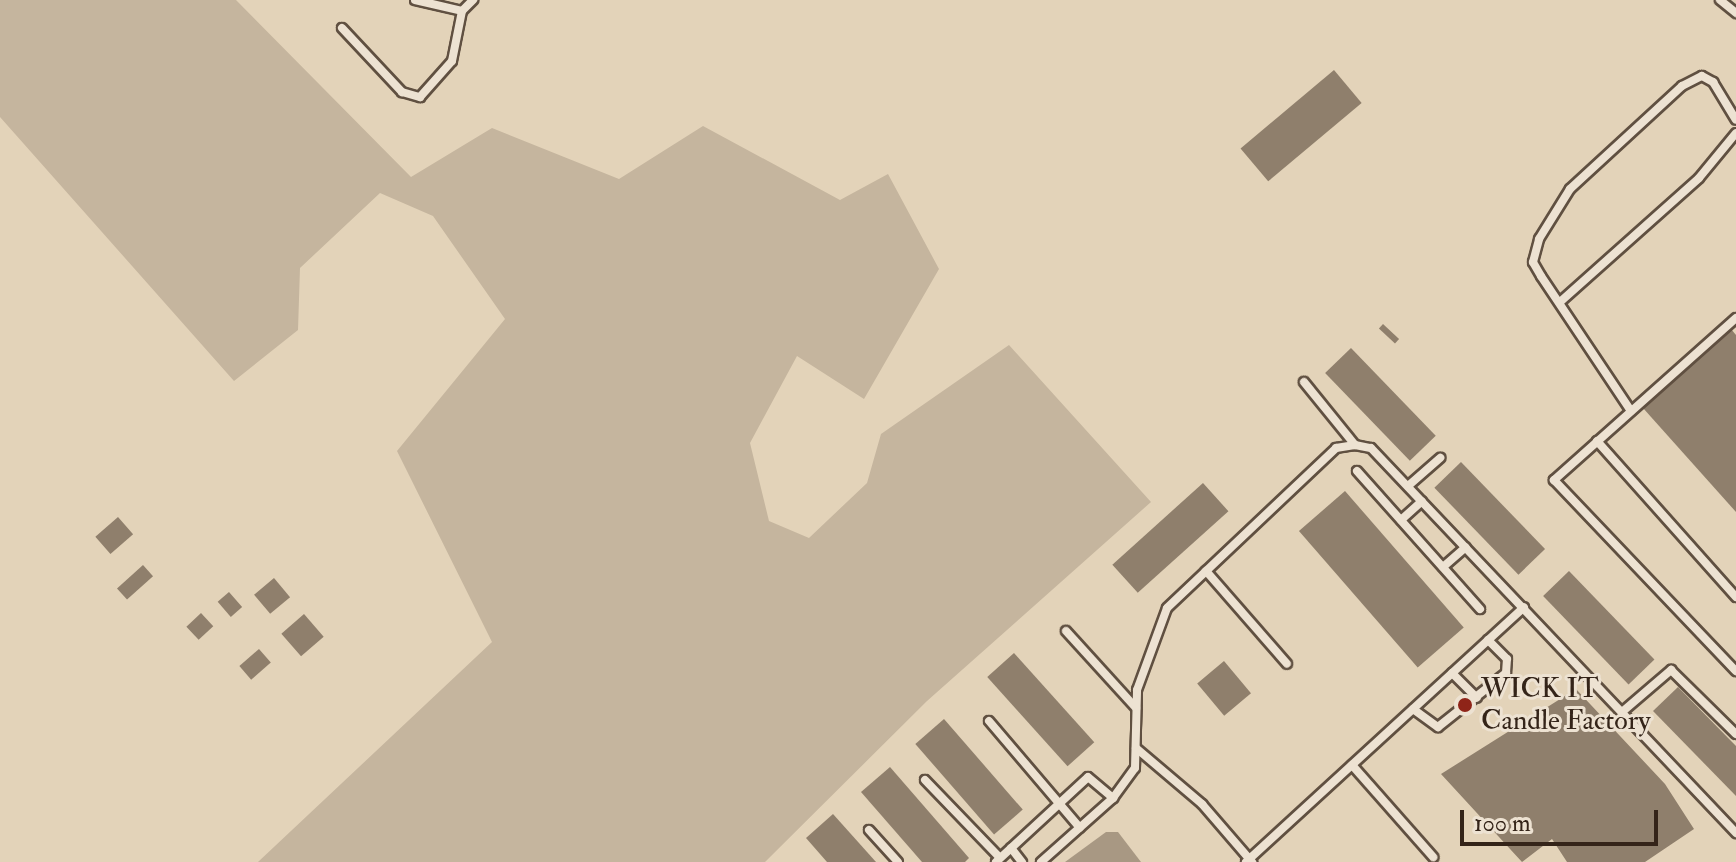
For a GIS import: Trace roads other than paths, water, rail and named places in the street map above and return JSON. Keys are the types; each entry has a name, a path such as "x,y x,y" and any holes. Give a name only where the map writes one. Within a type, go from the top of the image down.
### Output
{"lane":[{"path":"415,0 462,11"},
{"path":"342,28 409,99 435,86 452,61 462,11 473,0"},
{"path":"1720,0 1736,13"},
{"path":"1631,411 1595,367 1560,302 1533,262 1570,189 1662,101 1702,76 1736,120"},
{"path":"1560,302 1699,178 1736,133"},
{"path":"1736,318 1554,480 1736,671"},
{"path":"1304,382 1355,445"},
{"path":"1597,441 1736,597"},
{"path":"1041,862 1113,798 1135,768 1136,708 1153,632 1206,571 1336,448 1355,445 1371,448 1736,833"},
{"path":"1408,486 1440,458"},
{"path":"1357,471 1480,609"},
{"path":"1401,520 1422,501"},
{"path":"1443,567 1466,547"},
{"path":"1206,571 1287,664"},
{"path":"1136,748 1202,804 1249,861 1524,607"},
{"path":"1066,631 1136,708"},
{"path":"1413,709 1432,728 1477,698 1508,668 1488,640"},
{"path":"1622,712 1671,670 1736,734"},
{"path":"1452,673 1477,698"},
{"path":"989,721 1080,828"},
{"path":"1352,765 1433,857"},
{"path":"925,780 998,860 1088,777 1113,798"},
{"path":"869,830 898,862"},
{"path":"1011,848 1022,862"}],"place":[{"name":"WICK IT Candle Factory","path":"1465,705"}]}
